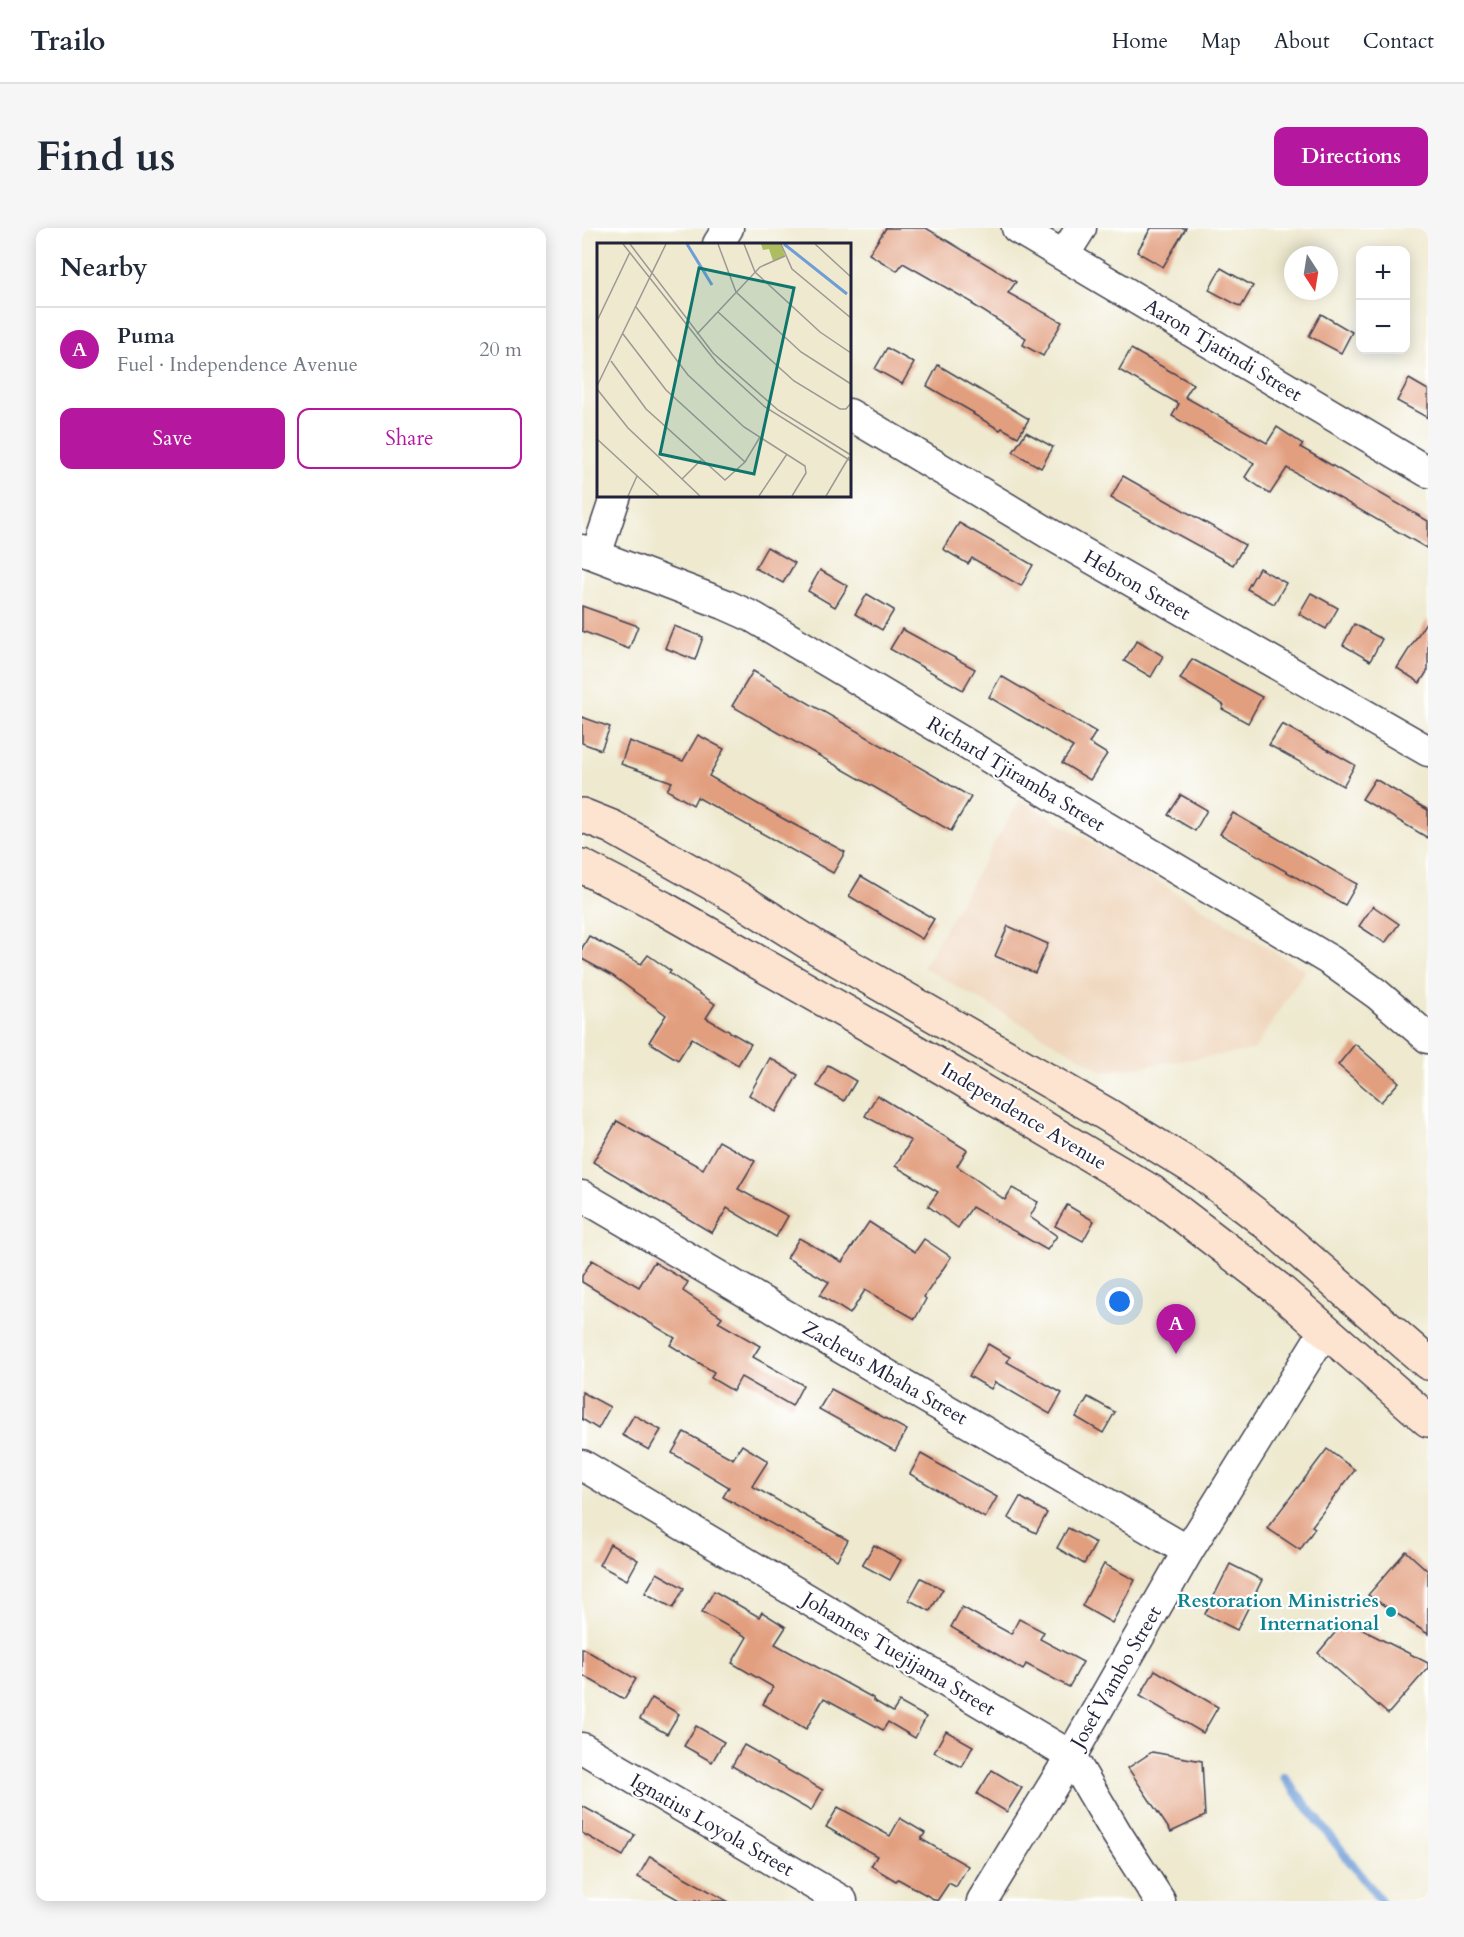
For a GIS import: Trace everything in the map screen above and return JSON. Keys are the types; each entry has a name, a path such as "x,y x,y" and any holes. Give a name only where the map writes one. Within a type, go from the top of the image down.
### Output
{"main road":[{"name":"Independence Avenue","path":"582,814 612,827 731,894 819,949 1106,1114 1202,1173 1269,1225 1428,1363"},
{"name":"Independence Avenue","path":"582,866 663,908 926,1058 1152,1192 1277,1288 1428,1420"}],"street":[{"path":"719,243 728,228"},
{"name":"Aaron Tjatindi Street","path":"1017,228 1428,472"},
{"path":"1064,255 1081,228"},
{"name":"Hebron Street","path":"850,415 1055,537 1428,751"},
{"path":"589,553 616,496"},
{"name":"Richard Tjiramba Street","path":"589,553 724,604 770,627 1331,961 1377,994 1428,1038"},
{"name":"Zacheus Mbaha Street","path":"582,1196 1188,1551"},
{"name":"Josef Vambo Street","path":"982,1901 1071,1756 1188,1551 1325,1330"},
{"name":"Johannes Tuejijama Street","path":"582,1465 1071,1756 1160,1901"},
{"name":"Ignatius Loyola Street","path":"582,1748 842,1901"}],"shaded area":[{"path":"1020,799 1305,970 1254,1050 1105,1072 923,967"}],"building":[{"path":"886,228 926,228 1016,282 1008,293 1062,322 1043,356 1023,345 1026,338 973,303 903,263 897,271 869,254"},
{"path":"1151,228 1186,228 1163,267 1137,252"},
{"path":"1221,268 1253,286 1241,307 1209,290"},
{"path":"1321,314 1352,332 1341,353 1309,336"},
{"path":"887,348 914,363 902,384 875,369"},
{"path":"1131,349 1193,384 1185,397 1267,443 1277,427 1303,444 1300,447 1428,521 1428,549 1287,468 1270,494 1245,477 1254,463 1172,416 1179,404 1119,370"},
{"path":"938,365 1029,419 1018,437 1002,428 1000,430 927,386"},
{"path":"1409,379 1428,390 1428,418 1397,401"},
{"path":"1026,432 1053,447 1041,468 1013,452"},
{"path":"1123,476 1245,545 1233,565 1111,498"},
{"path":"959,523 1033,565 1021,586 972,558 968,564 943,549"},
{"path":"767,547 795,563 783,583 755,568"},
{"path":"1259,568 1286,583 1274,604 1247,589"},
{"path":"820,570 848,586 835,607 808,591"},
{"path":"1311,593 1338,608 1326,629 1299,614"},
{"path":"867,594 894,610 882,630 855,614"},
{"path":"582,606 638,626 629,649 582,631"},
{"path":"1428,619 1428,670 1420,683 1397,668"},
{"path":"1354,624 1382,639 1370,661 1343,645"},
{"path":"674,626 703,637 695,660 665,648"},
{"path":"902,629 975,669 963,690 890,649"},
{"path":"1137,640 1163,656 1151,677 1124,661"},
{"path":"1192,659 1262,697 1248,723 1222,709 1224,705 1180,679"},
{"path":"753,671 971,797 951,831 732,706"},
{"path":"1001,676 1096,732 1089,743 1107,754 1090,780 1062,763 1073,747 989,697"},
{"path":"582,717 610,727 601,750 582,743"},
{"path":"1282,724 1355,765 1343,786 1269,745"},
{"path":"698,735 724,749 709,776 845,852 833,873 697,797 693,805 667,790 672,782 621,764 629,741 683,761"},
{"path":"1375,779 1428,810 1428,838 1362,799"},
{"path":"1181,795 1207,810 1195,831 1168,815"},
{"path":"1233,813 1357,884 1345,905 1220,834"},
{"path":"861,876 934,919 922,939 849,896"},
{"path":"1373,906 1399,924 1385,943 1359,926"},
{"path":"1008,926 1048,944 1035,973 995,956"},
{"path":"589,936 641,964 648,955 671,971 669,973 715,1004 706,1018 751,1044 738,1065 692,1038 678,1060 649,1042 666,1015 613,976 582,959 582,948"},
{"path":"1355,1044 1399,1082 1381,1102 1338,1065"},
{"path":"770,1058 798,1075 776,1112 749,1095"},
{"path":"828,1065 856,1081 844,1101 817,1086"},
{"path":"877,1095 967,1150 957,1166 1005,1200 1012,1188 1038,1202 1030,1217 1057,1236 1047,1250 972,1207 958,1228 928,1206 938,1192 895,1166 911,1141 865,1116"},
{"path":"617,1121 703,1169 719,1141 755,1161 738,1189 788,1216 776,1237 727,1208 712,1233 593,1162"},
{"path":"1067,1205 1094,1221 1083,1241 1055,1226"},
{"path":"869,1222 915,1252 924,1239 951,1257 924,1297 926,1299 915,1319 865,1290 850,1314 820,1295 829,1282 787,1258 799,1238 842,1262"},
{"path":"592,1260 639,1287 654,1262 688,1282 683,1291 722,1317 718,1322 760,1346 753,1357 803,1385 792,1406 741,1377 733,1391 711,1378 714,1372 670,1345 675,1338 582,1282 582,1276"},
{"path":"988,1344 1010,1357 1007,1362 1062,1393 1050,1414 995,1382 991,1389 969,1376"},
{"path":"831,1389 907,1430 895,1451 819,1409"},
{"path":"582,1392 610,1407 598,1429 582,1419"},
{"path":"1088,1397 1115,1412 1103,1433 1076,1417"},
{"path":"634,1415 661,1430 649,1450 622,1435"},
{"path":"684,1432 733,1459 742,1445 768,1461 752,1486 848,1540 837,1560 723,1497 729,1487 672,1453"},
{"path":"1327,1449 1355,1470 1312,1526 1315,1528 1300,1550 1267,1528"},
{"path":"921,1454 997,1497 985,1518 910,1474"},
{"path":"1020,1497 1047,1513 1036,1533 1008,1518"},
{"path":"1068,1528 1096,1543 1084,1564 1057,1548"},
{"path":"610,1544 638,1560 627,1580 599,1565"},
{"path":"874,1545 901,1560 890,1580 862,1565"},
{"path":"1406,1551 1428,1571 1428,1634 1368,1595"},
{"path":"1104,1564 1135,1580 1112,1623 1082,1606"},
{"path":"1230,1564 1262,1580 1237,1630 1205,1614"},
{"path":"657,1573 684,1588 673,1608 645,1593"},
{"path":"921,1578 943,1589 930,1611 909,1600"},
{"path":"714,1591 759,1617 762,1612 786,1627 775,1644 873,1698 893,1712 899,1702 926,1717 915,1738 888,1722 883,1730 824,1698 806,1729 763,1704 773,1687 732,1663 747,1637 702,1612"},
{"path":"962,1607 1011,1634 1019,1619 1044,1632 1040,1639 1083,1662 1069,1687 1026,1664 1023,1670 951,1627"},
{"path":"1345,1621 1428,1663 1428,1668 1388,1714 1318,1653"},
{"path":"582,1648 636,1679 624,1699 582,1675"},
{"path":"1155,1670 1218,1707 1203,1733 1140,1696"},
{"path":"652,1698 679,1714 667,1734 640,1719"},
{"path":"696,1726 724,1742 712,1762 684,1746"},
{"path":"946,1731 973,1746 962,1767 934,1752"},
{"path":"744,1745 823,1790 811,1811 732,1766"},
{"path":"1152,1752 1202,1761 1205,1816 1171,1832 1128,1768"},
{"path":"992,1770 1022,1788 1007,1812 977,1794"},
{"path":"582,1806 635,1835 623,1856 582,1833"},
{"path":"838,1807 890,1836 900,1818 925,1833 921,1839 968,1866 956,1887 949,1883 937,1901 871,1866 877,1856 826,1827"},
{"path":"650,1856 727,1901 681,1901 638,1877"}],"waterway":[{"path":"1284,1777 1381,1901"}],"place":[{"name":"Puma","path":"1176,1354"},
{"name":"Restoration Ministries International","path":"1391,1612"}]}
